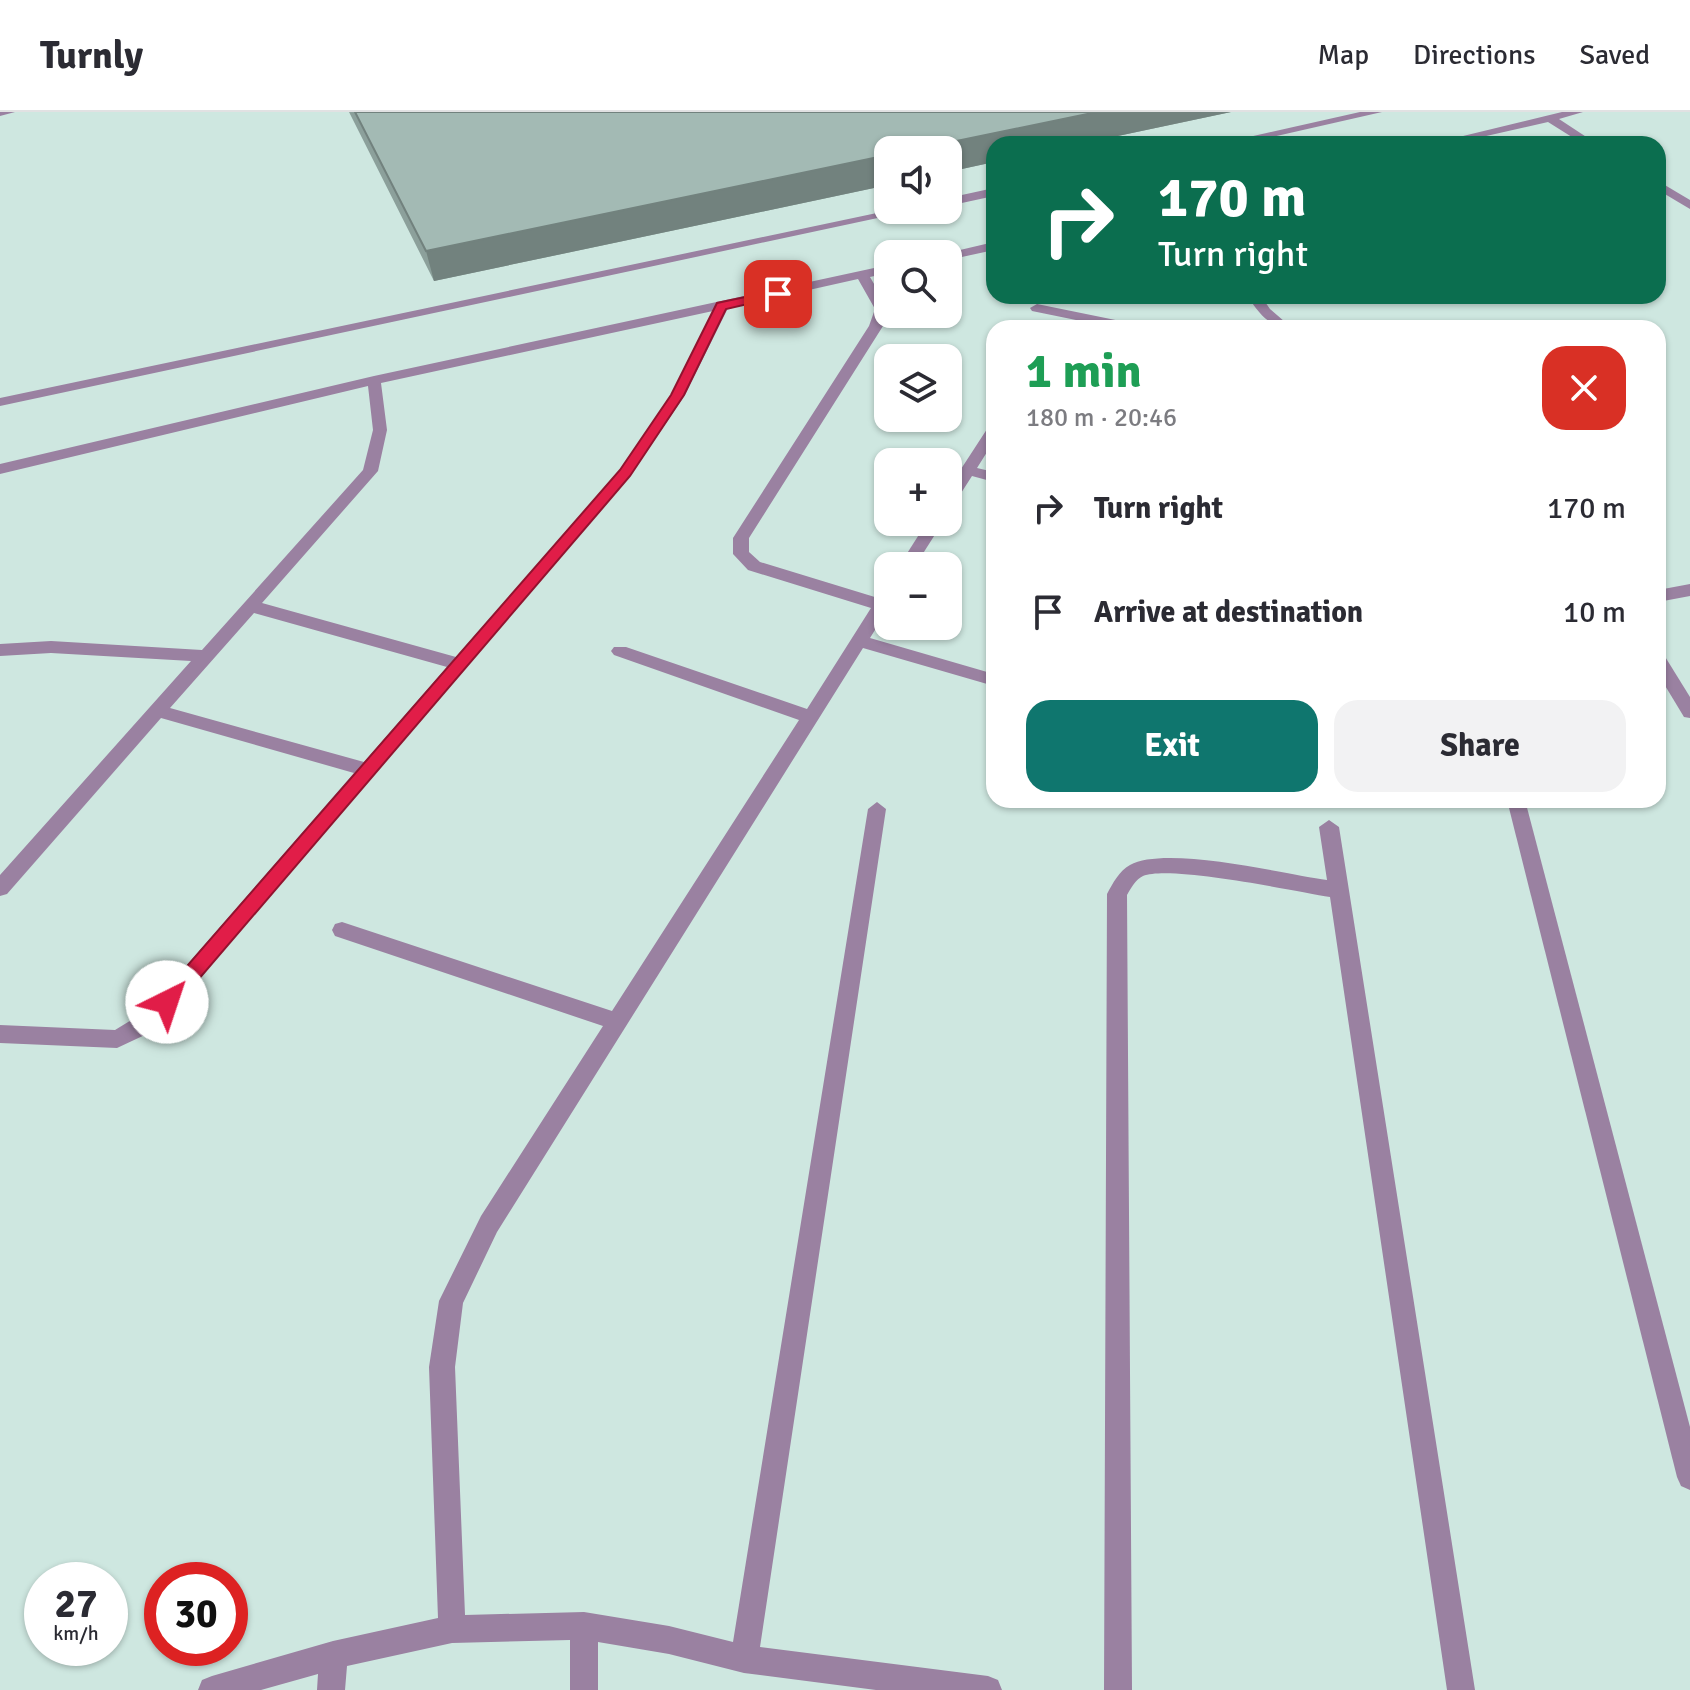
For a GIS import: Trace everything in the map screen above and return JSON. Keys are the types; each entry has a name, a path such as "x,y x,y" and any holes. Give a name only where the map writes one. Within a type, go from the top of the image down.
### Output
{"street":[{"path":"0,113 9,112"},
{"path":"1262,136 1376,112"},
{"path":"1471,136 1577,112"},
{"path":"1549,118 1578,136"},
{"path":"1666,190 1690,205"},
{"path":"962,199 986,194"},
{"path":"0,402 874,217"},
{"path":"962,253 986,248"},
{"path":"0,469 374,380 874,272"},
{"path":"862,275 882,309 876,326 741,538 741,554 754,566 874,597"},
{"path":"1042,304 1104,320"},
{"path":"1260,304 1275,320"},
{"path":"0,1034 117,1039 141,1026 167,1002 625,473 678,395 722,306"},
{"path":"0,888 370,471 380,430 374,380"},
{"path":"962,479 986,442"},
{"path":"968,470 986,475"},
{"path":"1666,594 1690,590"},
{"path":"251,606 459,664"},
{"path":"452,1629 442,1367 451,1301 489,1224 874,618"},
{"path":"860,641 986,678"},
{"path":"0,650 51,647 207,656"},
{"path":"620,651 811,717"},
{"path":"1666,672 1690,709"},
{"path":"158,711 367,770"},
{"path":"1518,808 1690,1477"},
{"path":"744,1659 877,809"},
{"path":"1329,827 1461,1690"},
{"path":"1118,1690 1117,894 1126,877 1143,868 1172,867 1339,890"},
{"path":"342,930 617,1022"},
{"path":"584,1626 584,1690"},
{"path":"212,1690 333,1655 452,1629 584,1626 669,1640 744,1659 988,1690"},
{"path":"331,1690 333,1655"}],"building":[{"path":"355,112 1097,112 962,140 962,136 874,136 874,158 426,251"}],"route":[{"path":"167,1002 625,473 678,395 722,306 778,294"}]}
